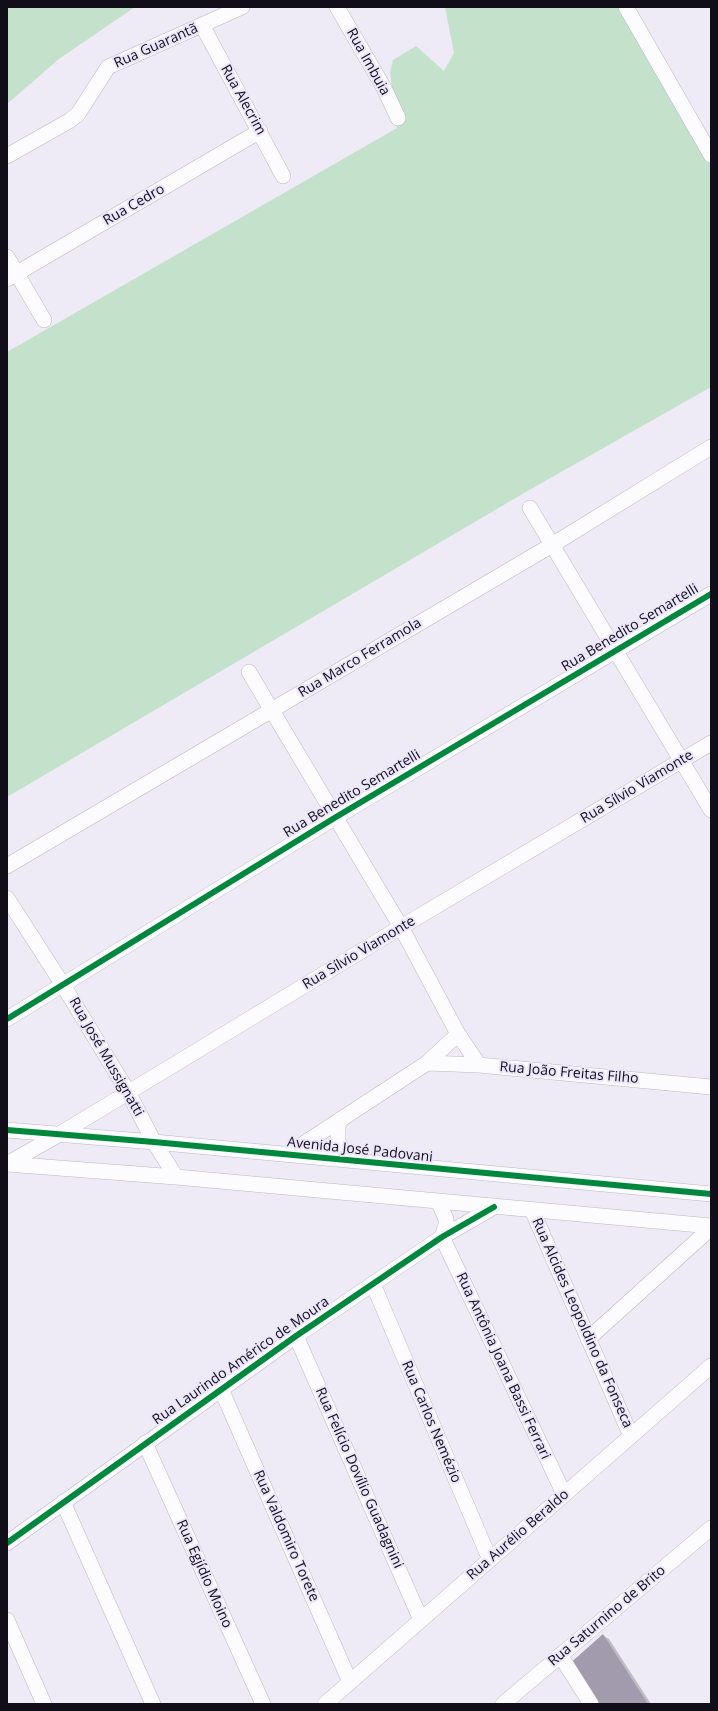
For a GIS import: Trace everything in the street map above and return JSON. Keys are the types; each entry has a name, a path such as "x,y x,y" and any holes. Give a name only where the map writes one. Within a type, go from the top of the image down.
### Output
{"street":[{"name":"Rua Guarantã","path":"7,156 69,121 78,114 108,67 242,7"},
{"name":"Rua Imbuia","path":"337,7 384,88 398,118"},
{"path":"626,7 711,155"},
{"name":"Rua Alecrim","path":"202,25 284,176"},
{"name":"Rua Cedro","path":"12,276 260,131"},
{"path":"7,257 12,276 44,320"},
{"name":"Rua Marco Ferramola","path":"7,866 552,545 711,447"},
{"path":"530,508 711,810"},
{"name":"Rua Benedito Semartelli","path":"7,1019 336,818 711,594"},
{"path":"249,672 400,927 458,1034 479,1065"},
{"name":"Rua Sílvio Viamonte","path":"7,1164 58,1135 400,927 711,743"},
{"name":"Rua José Mussignatti","path":"7,898 63,985 128,1092 154,1142 176,1177"},
{"path":"288,1154 427,1063 458,1034"},
{"name":"Rua João Freitas Filho","path":"427,1063 479,1065 711,1087"},
{"path":"342,1119 338,1126 338,1140 343,1152 353,1161"},
{"name":"Avenida José Padovani","path":"7,1130 288,1154 711,1194"},
{"path":"7,1164 176,1177 711,1227"},
{"path":"438,1201 446,1219 446,1225 442,1237"},
{"name":"Rua Laurindo Américo de Moura","path":"7,1543 296,1336 442,1237 494,1206"},
{"name":"Rua Alcides Leopoldino da Fonseca","path":"532,1210 631,1436"},
{"path":"588,1339 711,1227"},
{"name":"Rua Antônia Joana Bassi Ferrari","path":"442,1237 564,1494"},
{"name":"Rua Carlos Nemézio","path":"373,1284 490,1560"},
{"name":"Rua Felício Dovílio Guadagnini","path":"296,1336 421,1620"},
{"name":"Rua Aurélio Beraldo","path":"325,1704 711,1366"},
{"name":"Rua Valdomiro Torete","path":"222,1390 350,1682"},
{"name":"Rua Egjídio Moino","path":"145,1443 263,1704"},
{"path":"64,1502 153,1704"},
{"name":"Rua Saturnino de Brito","path":"503,1704 711,1528"},
{"path":"7,1620 44,1704"},
{"path":"560,1655 591,1704"}],"green space":[{"path":"7,7 135,7 59,59 7,104"},
{"path":"445,7 622,7 711,159 711,387 524,493 7,797 7,352 397,128 390,72 393,60 416,46 444,71 454,53"}],"building":[{"path":"603,1634 648,1704 591,1704 567,1666"}],"cycle path":[{"path":"7,1019 336,817 711,594"},
{"path":"7,1130 154,1142 711,1194"},
{"path":"7,1543 296,1336 442,1237 494,1207"}]}
